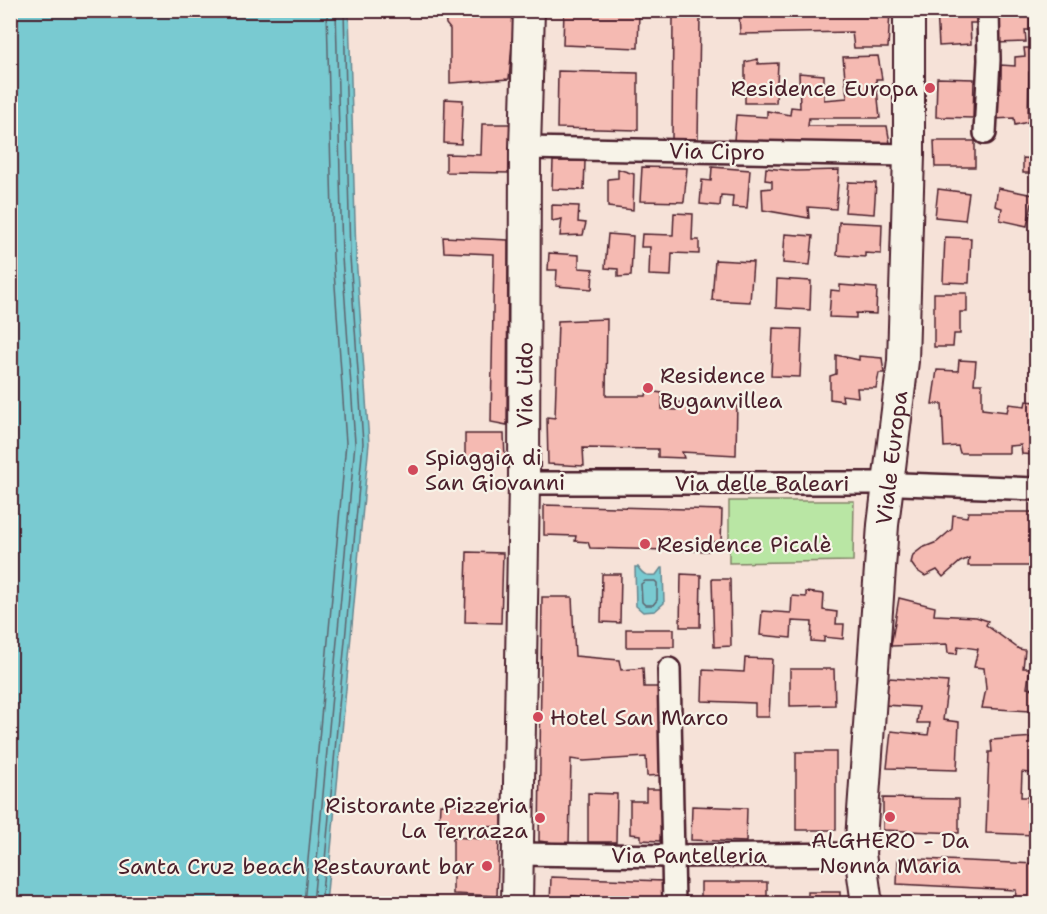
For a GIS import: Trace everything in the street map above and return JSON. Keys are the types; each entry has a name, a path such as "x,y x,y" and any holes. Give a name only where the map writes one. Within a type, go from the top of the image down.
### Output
{"street":[{"name":"Via Lido","path":"517,903 524,483 525,148 529,10"},
{"name":"Viale Europa","path":"867,903 860,854 882,537 903,361 909,155 909,10"},
{"path":"985,133 989,60 988,10"},
{"name":"Via Cipro","path":"525,148 909,155"},
{"name":"Via delle Baleari","path":"524,483 887,483 1036,489"},
{"path":"669,669 674,903"},
{"name":"Via Pantelleria","path":"518,854 674,856 860,854"}],"green space":[{"path":"729,501 854,501 853,561 729,563"}],"water":[{"path":"10,11 349,11 356,256 369,443 326,903 11,903"},
{"path":"635,567 650,575 656,575 663,568 664,603 655,611 643,612 636,606"}],"building":[{"path":"448,10 515,10 509,79 450,83 450,29 446,24 445,13"},
{"path":"564,10 639,13 638,48 563,45"},
{"path":"739,10 890,10 888,48 854,48 852,32 740,34"},
{"path":"937,10 976,10 976,23 970,23 971,44 939,46"},
{"path":"996,10 1030,10 1030,30 1025,30 1026,42 997,43"},
{"path":"673,17 700,18 698,139 672,139"},
{"path":"1024,48 1036,48 1036,73 1029,72 1028,122 1015,125 1014,118 993,119 992,88 1001,88 1001,65 1015,66 1015,57 1025,56"},
{"path":"878,56 882,79 876,79 880,118 809,118 808,126 887,126 890,143 794,142 794,147 734,140 736,115 767,117 767,111 790,115 791,107 800,108 799,73 824,75 824,100 847,98 843,57"},
{"path":"758,59 758,64 778,63 776,103 745,103 745,62"},
{"path":"558,71 638,73 638,130 557,128"},
{"path":"937,78 974,79 973,118 936,117"},
{"path":"445,99 463,100 461,144 444,143"},
{"path":"482,124 511,124 511,173 446,172 446,154 481,155"},
{"path":"934,141 975,141 975,167 935,167"},
{"path":"1023,158 1036,159 1036,173 1023,173"},
{"path":"553,161 585,161 584,190 552,189"},
{"path":"642,167 687,168 684,202 640,201"},
{"path":"712,167 750,170 747,208 732,207 733,196 721,195 720,206 700,204 702,180 711,181"},
{"path":"766,168 796,171 839,170 836,209 808,207 809,218 763,210 762,189 772,188 772,181 765,180"},
{"path":"618,169 634,174 633,210 608,207 608,179 618,178"},
{"path":"848,182 876,183 874,214 845,212"},
{"path":"998,188 1034,195 1027,226 1000,220 1002,208 995,206"},
{"path":"938,189 969,193 965,220 935,217"},
{"path":"552,205 579,206 578,222 586,223 583,235 560,236 562,219 552,221"},
{"path":"674,213 693,214 692,240 699,240 699,254 672,253 671,276 649,275 650,247 641,247 642,234 673,235"},
{"path":"839,222 882,224 881,254 865,253 865,257 837,255"},
{"path":"608,234 633,236 631,276 618,277 618,269 605,268"},
{"path":"785,234 813,236 810,265 783,263"},
{"path":"443,237 508,240 507,425 491,422 494,254 444,252"},
{"path":"945,237 971,238 969,283 943,282"},
{"path":"549,253 579,255 579,268 593,269 592,289 556,286 557,270 548,270"},
{"path":"715,260 753,262 750,302 712,300"},
{"path":"777,279 811,281 810,310 776,308"},
{"path":"840,285 877,288 876,314 856,313 856,318 829,317 831,290 840,291"},
{"path":"934,293 967,293 967,312 960,312 960,334 954,334 953,347 934,347"},
{"path":"607,319 606,396 646,396 647,391 662,393 662,409 676,410 678,402 715,406 716,400 737,401 736,455 682,452 684,458 658,457 658,449 583,448 584,466 548,464 547,417 555,418 558,321"},
{"path":"773,328 802,329 800,377 771,376"},
{"path":"836,355 859,360 859,356 882,358 884,373 879,373 876,388 857,388 858,397 842,395 843,401 830,399 830,376 836,374"},
{"path":"959,360 976,361 974,384 982,384 982,409 1007,412 1009,404 1025,406 1026,401 1036,402 1036,455 1022,454 1021,445 1009,446 1009,453 960,453 958,446 944,447 942,404 932,404 937,370 958,371"},
{"path":"465,434 504,434 505,459 465,459"},
{"path":"544,505 722,510 721,542 708,542 708,551 590,548 588,542 575,541 576,536 544,535"},
{"path":"968,512 1036,512 1036,566 968,566 969,558 960,562 943,577 937,570 925,576 916,570 911,563 913,555 922,548 937,542 952,529 953,515 967,517"},
{"path":"467,552 503,553 501,623 465,622"},
{"path":"602,574 621,574 620,623 601,622"},
{"path":"681,574 701,575 700,627 680,627"},
{"path":"712,579 730,579 731,646 714,647"},
{"path":"806,592 824,594 823,610 837,612 836,624 844,624 843,639 824,637 824,642 811,641 812,622 792,621 791,638 760,635 762,611 791,613 792,596 806,597"},
{"path":"542,597 572,597 575,656 619,660 621,670 643,668 644,687 661,687 664,775 647,776 646,757 584,761 571,759 569,845 539,841"},
{"path":"899,598 935,607 934,615 976,617 988,621 986,625 1019,649 1025,650 1023,668 1030,668 1027,688 1035,689 1031,711 982,708 986,689 984,668 974,667 978,649 958,646 957,654 948,653 947,644 891,646"},
{"path":"626,629 674,629 674,647 626,647"},
{"path":"1029,632 1036,632 1036,662"},
{"path":"745,658 772,659 769,717 755,717 755,703 702,701 703,670 744,672"},
{"path":"790,669 834,669 835,705 790,706"},
{"path":"889,678 948,682 943,720 959,722 957,770 887,768 891,731 928,735 930,723 917,723 919,707 884,705"},
{"path":"1036,737 1036,774 1022,772 1021,797 1028,797 1027,806 1036,806 1036,835 986,833 991,740"},
{"path":"796,752 836,752 836,830 796,830"},
{"path":"646,789 664,789 660,841 641,840 641,835 630,834 630,801 646,801"},
{"path":"588,793 617,794 616,842 588,842"},
{"path":"883,798 959,799 959,833 883,830"},
{"path":"440,804 502,805 502,827 439,825"},
{"path":"692,806 747,808 746,842 691,840"},
{"path":"453,837 499,840 497,896 453,894"},
{"path":"898,858 1036,864 1036,904 1015,904 1016,890 897,884"},
{"path":"551,877 663,881 663,904 606,904 605,899 572,896 572,904 550,904"},
{"path":"701,882 767,882 767,904 701,904"},
{"path":"808,892 840,892 840,904 808,904"}],"place":[{"name":"Residence Europa","path":"930,88"},
{"name":"Residence Buganvillea","path":"648,388"},
{"name":"Spiaggia di San Giovanni","path":"413,470"},
{"name":"Residence Picalè","path":"645,544"},
{"name":"Hotel San Marco","path":"538,717"},
{"name":"ALGHERO - Da Nonna Maria","path":"890,817"},
{"name":"Ristorante Pizzeria La Terrazza","path":"540,818"},
{"name":"Santa Cruz beach Restaurant bar","path":"487,866"}]}
